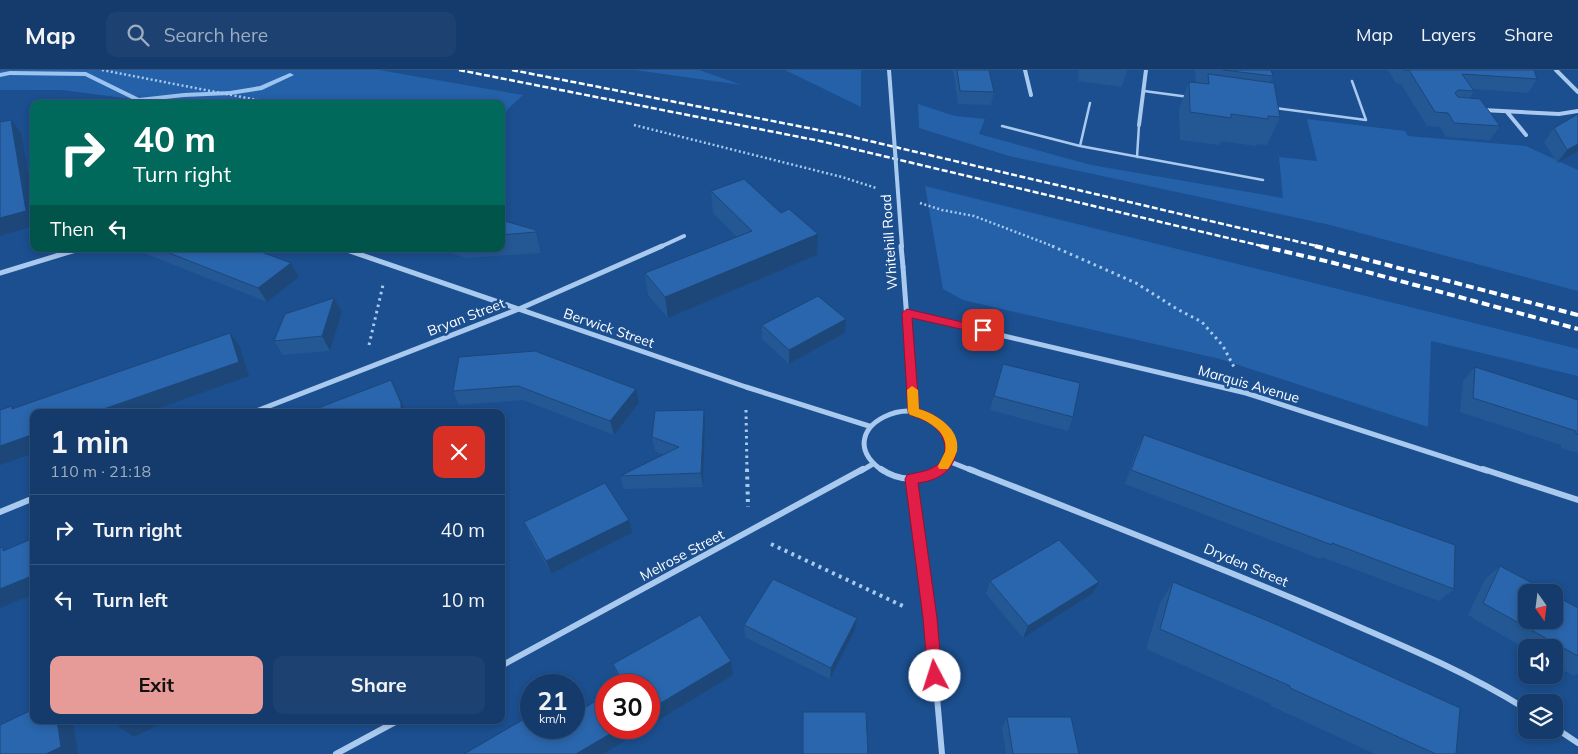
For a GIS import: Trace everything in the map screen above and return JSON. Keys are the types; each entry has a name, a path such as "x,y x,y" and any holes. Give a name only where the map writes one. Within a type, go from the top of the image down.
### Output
{"street":[{"name":"Whitehill Road","path":"889,70 914,412"},
{"path":"1025,70 1031,95"},
{"path":"1139,125 1146,70"},
{"path":"1556,70 1578,92"},
{"path":"1479,110 1559,114 1578,111"},
{"path":"1507,112 1526,135"},
{"name":"Bryan Street","path":"262,409 519,309 684,236"},
{"path":"0,273 69,252"},
{"name":"Berwick Street","path":"352,252 746,387 869,426"},
{"name":"Marquis Avenue","path":"907,313 1246,393 1578,500"},
{"path":"914,412 926,415 945,430 950,440 951,451 948,461 933,474 911,479 897,477 884,472 874,464 867,455 863,445 864,435 869,426 877,418 888,413 914,412"},
{"name":"Dryden Street","path":"948,461 1217,566 1420,653 1501,692 1518,704"},
{"name":"Melrose Street","path":"505,664 749,534 874,464"},
{"path":"911,479 930,618 942,754"},
{"path":"0,512 30,500"},
{"path":"336,754 392,724"},
{"path":"1563,733 1578,743"}],"lane":[{"path":"1270,107 1366,120 1352,82"},
{"path":"1144,91 1192,97"},
{"path":"1080,146 1090,103"},
{"path":"1137,157 1139,125"},
{"path":"1002,126 1080,146 1263,180"}],"path":[{"path":"102,70 257,100"},
{"path":"634,125 842,177 878,189"},
{"path":"914,201 942,210 974,216 1061,249 1136,283 1177,309 1202,322 1223,346 1246,393"},
{"path":"363,370 388,265"},
{"path":"746,387 749,534 930,618"}],"shaded area":[{"path":"0,70 379,70 523,95 505,114 505,100 139,100 62,90 0,90"},
{"path":"635,70 699,70 742,85"},
{"path":"785,70 861,70 861,107"},
{"path":"918,104 955,116 985,119 979,134 1091,165 1283,198 1279,157 1317,161 1307,119 1405,131 1408,136 1526,146 1578,170 1578,291 1330,225 1009,156 919,128"},
{"path":"925,186 1578,349 1578,376 1431,341 1428,427 1220,359 963,300 943,289"}],"building":[{"path":"957,70 989,70 994,92 960,91"},
{"path":"1223,70 1271,70 1273,76"},
{"path":"1409,70 1534,70 1537,79 1462,74 1474,91 1458,90 1455,93 1458,97 1480,99 1500,126 1454,123 1448,113 1435,112"},
{"path":"1208,74 1274,83 1280,117 1268,116 1268,119 1231,114 1231,118 1190,112 1189,82 1209,84"},
{"path":"1578,114 1578,144 1567,150 1554,128"},
{"path":"11,120 26,211 0,218 0,122"},
{"path":"744,179 781,213 789,209 818,234 665,297 645,273 752,231 711,191"},
{"path":"505,221 536,230 536,232 505,235"},
{"path":"167,252 261,252 291,263 258,288"},
{"path":"818,296 846,319 789,350 762,325"},
{"path":"334,298 322,336 274,341 285,314"},
{"path":"230,333 239,362 104,409 30,409 30,435 0,446 0,410 12,406 12,409"},
{"path":"535,351 636,389 610,421 518,386 453,391 459,357"},
{"path":"1003,364 1080,383 1073,417 994,396"},
{"path":"1475,367 1578,400 1578,434 1576,434 1576,431 1473,398"},
{"path":"391,380 401,403 401,409 316,409"},
{"path":"704,410 701,473 620,476 679,447 652,437 655,411"},
{"path":"1144,435 1455,545 1454,589 1131,470"},
{"path":"605,483 629,520 546,561 524,522"},
{"path":"30,540 30,577 0,589 0,548 3,547 3,551"},
{"path":"1059,540 1099,582 1028,626 990,581"},
{"path":"1500,566 1534,584 1518,584 1518,623 1483,603"},
{"path":"773,579 857,618 831,668 744,625"},
{"path":"1173,582 1273,623 1460,708 1456,754 1436,754 1290,688 1290,686 1160,629"},
{"path":"1563,600 1578,608 1578,656 1563,648 1563,639 1548,639 1530,629 1563,629"},
{"path":"700,615 731,661 660,703 660,674 618,674 613,664"},
{"path":"595,702 595,739 601,739 576,754 464,754 520,721 520,739 585,739 585,707"},
{"path":"30,711 30,724 58,724 61,747 46,754 0,754 0,725"},
{"path":"803,712 866,712 868,754 803,754"},
{"path":"1007,717 1071,717 1079,754 1013,754"}],"waterway":[{"path":"0,75 10,73 86,74 138,100 230,93 262,88 290,75"}],"railway":[{"path":"459,70 820,141 1266,247"},
{"path":"512,70 844,135 1321,247"},
{"path":"1261,246 1330,262 1578,329"},
{"path":"1315,246 1578,315"}],"slow traffic":[{"path":"912,390 914,412 926,415 937,422 945,430 950,440 951,451 948,461 944,466"}],"route":[{"path":"935,676 930,618 911,479 923,478 942,468 948,461 951,451 950,440 945,430 926,415 914,412 907,313 983,330"}]}
